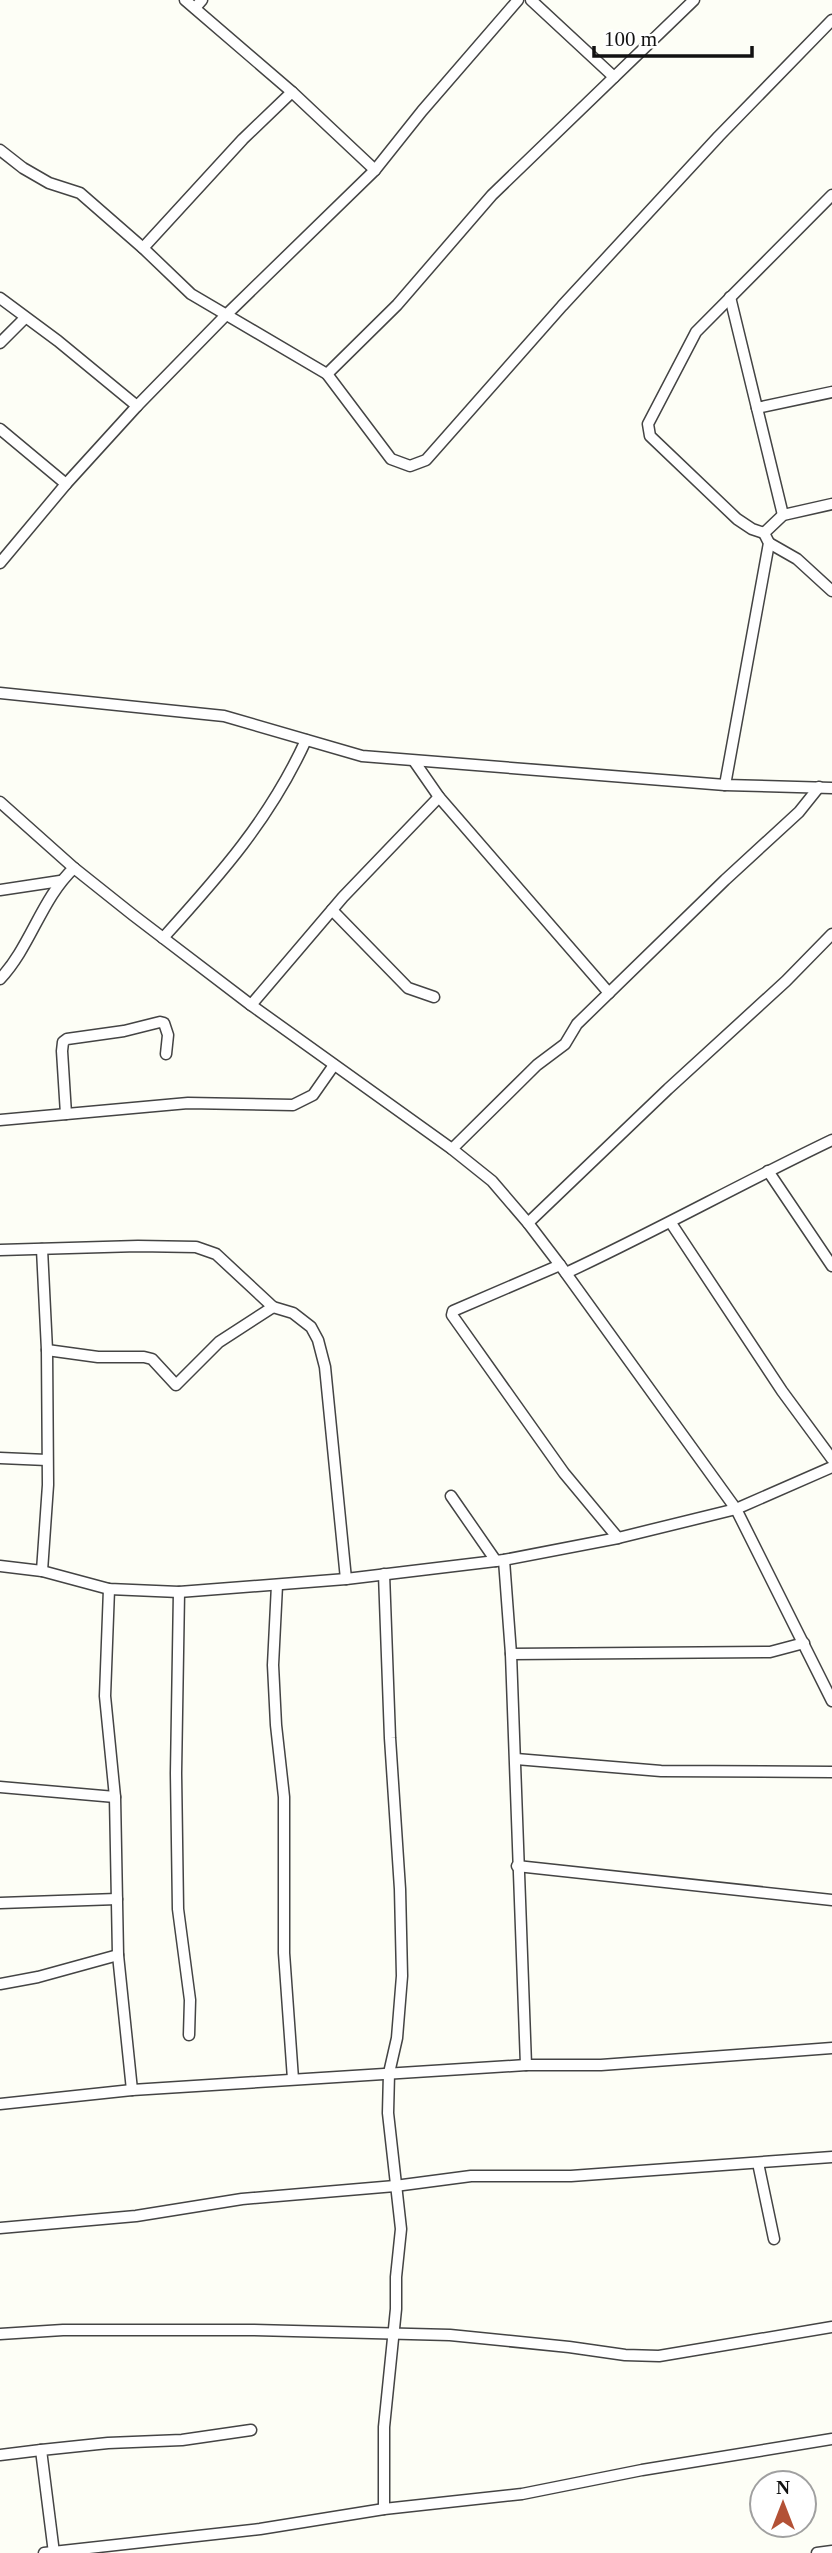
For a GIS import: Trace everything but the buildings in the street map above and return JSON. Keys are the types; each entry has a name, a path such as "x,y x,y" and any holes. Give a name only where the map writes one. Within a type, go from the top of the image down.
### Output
{"street":[{"path":"185,0 199,4 375,170"},
{"path":"531,0 614,77"},
{"path":"327,374 397,305 492,195 694,0"},
{"path":"0,563 66,484 137,406 375,170 516,1"},
{"path":"0,150 49,183 80,193 144,248 191,294 327,374 391,459 410,466 426,460 562,306 832,19"},
{"path":"144,248 243,139 292,92"},
{"path":"832,195 696,332 648,424 650,436 737,519 797,559 832,591"},
{"path":"730,297 783,515"},
{"path":"0,298 58,341 137,406"},
{"path":"0,343 25,318"},
{"path":"757,408 832,392"},
{"path":"0,429 66,484"},
{"path":"725,785 767,538 783,515 832,504"},
{"path":"0,693 224,716 362,756 725,785 832,788"},
{"path":"163,938 222,873 266,816 306,740"},
{"path":"414,761 439,797 609,993"},
{"path":"452,1149 537,1065 565,1044 577,1024 799,812 819,787"},
{"path":"251,1005 332,910 439,797"},
{"path":"0,802 74,868 163,938 492,1181 563,1269 736,1509 829,1688 832,1701"},
{"path":"0,979 13,965 60,881 74,868"},
{"path":"0,890 60,881"},
{"path":"332,910 408,988 434,997"},
{"path":"528,1223 786,981 832,934"},
{"path":"66,1114 62,1051 63,1042 67,1039 124,1031 160,1021 167,1028 166,1055"},
{"path":"0,1120 188,1103 293,1105 313,1095 334,1065"},
{"path":"618,1538 564,1473 453,1315 453,1311 563,1269 671,1223 715,1197 832,1140"},
{"path":"768,1171 832,1266"},
{"path":"671,1223 782,1391 832,1459"},
{"path":"0,1250 138,1246 196,1248 216,1254 273,1307 293,1313 311,1327 318,1340 325,1367 346,1579"},
{"path":"42,1249 47,1350 48,1485 42,1571"},
{"path":"47,1350 98,1357 152,1359 176,1385 219,1342 273,1307"},
{"path":"0,1458 47,1460"},
{"path":"0,1566 42,1571 109,1589 179,1592 346,1579 500,1560 618,1538 736,1509 832,1467"},
{"path":"452,1496 500,1560 512,1654 517,1866 526,2065"},
{"path":"384,1574 402,1976 397,2038 389,2073 388,2113 401,2228 394,2335 384,2427 384,2510"},
{"path":"277,1586 273,1665 284,1797 284,1953 293,2079"},
{"path":"109,1589 105,1696 115,1797 118,1955 132,2090"},
{"path":"179,1592 176,1773 178,1909 190,2000 189,2035"},
{"path":"512,1654 758,1653 804,1643"},
{"path":"516,1759 661,1771 832,1772"},
{"path":"0,1787 115,1797"},
{"path":"517,1866 832,1900"},
{"path":"0,1903 117,1899"},
{"path":"0,1984 38,1977 118,1955"},
{"path":"0,2104 132,2090 293,2079 526,2065 601,2065 832,2048"},
{"path":"0,2228 136,2216 242,2199 395,2186 471,2176 571,2176 832,2157"},
{"path":"758,2164 774,2239"},
{"path":"0,2334 63,2330 254,2330 450,2336 569,2347 625,2356 659,2356 832,2327"},
{"path":"0,2455 108,2443 183,2440 250,2430"},
{"path":"41,2450 50,2553 260,2529 384,2510 522,2494 642,2470 832,2439"},
{"path":"817,2553 832,2551"}]}
